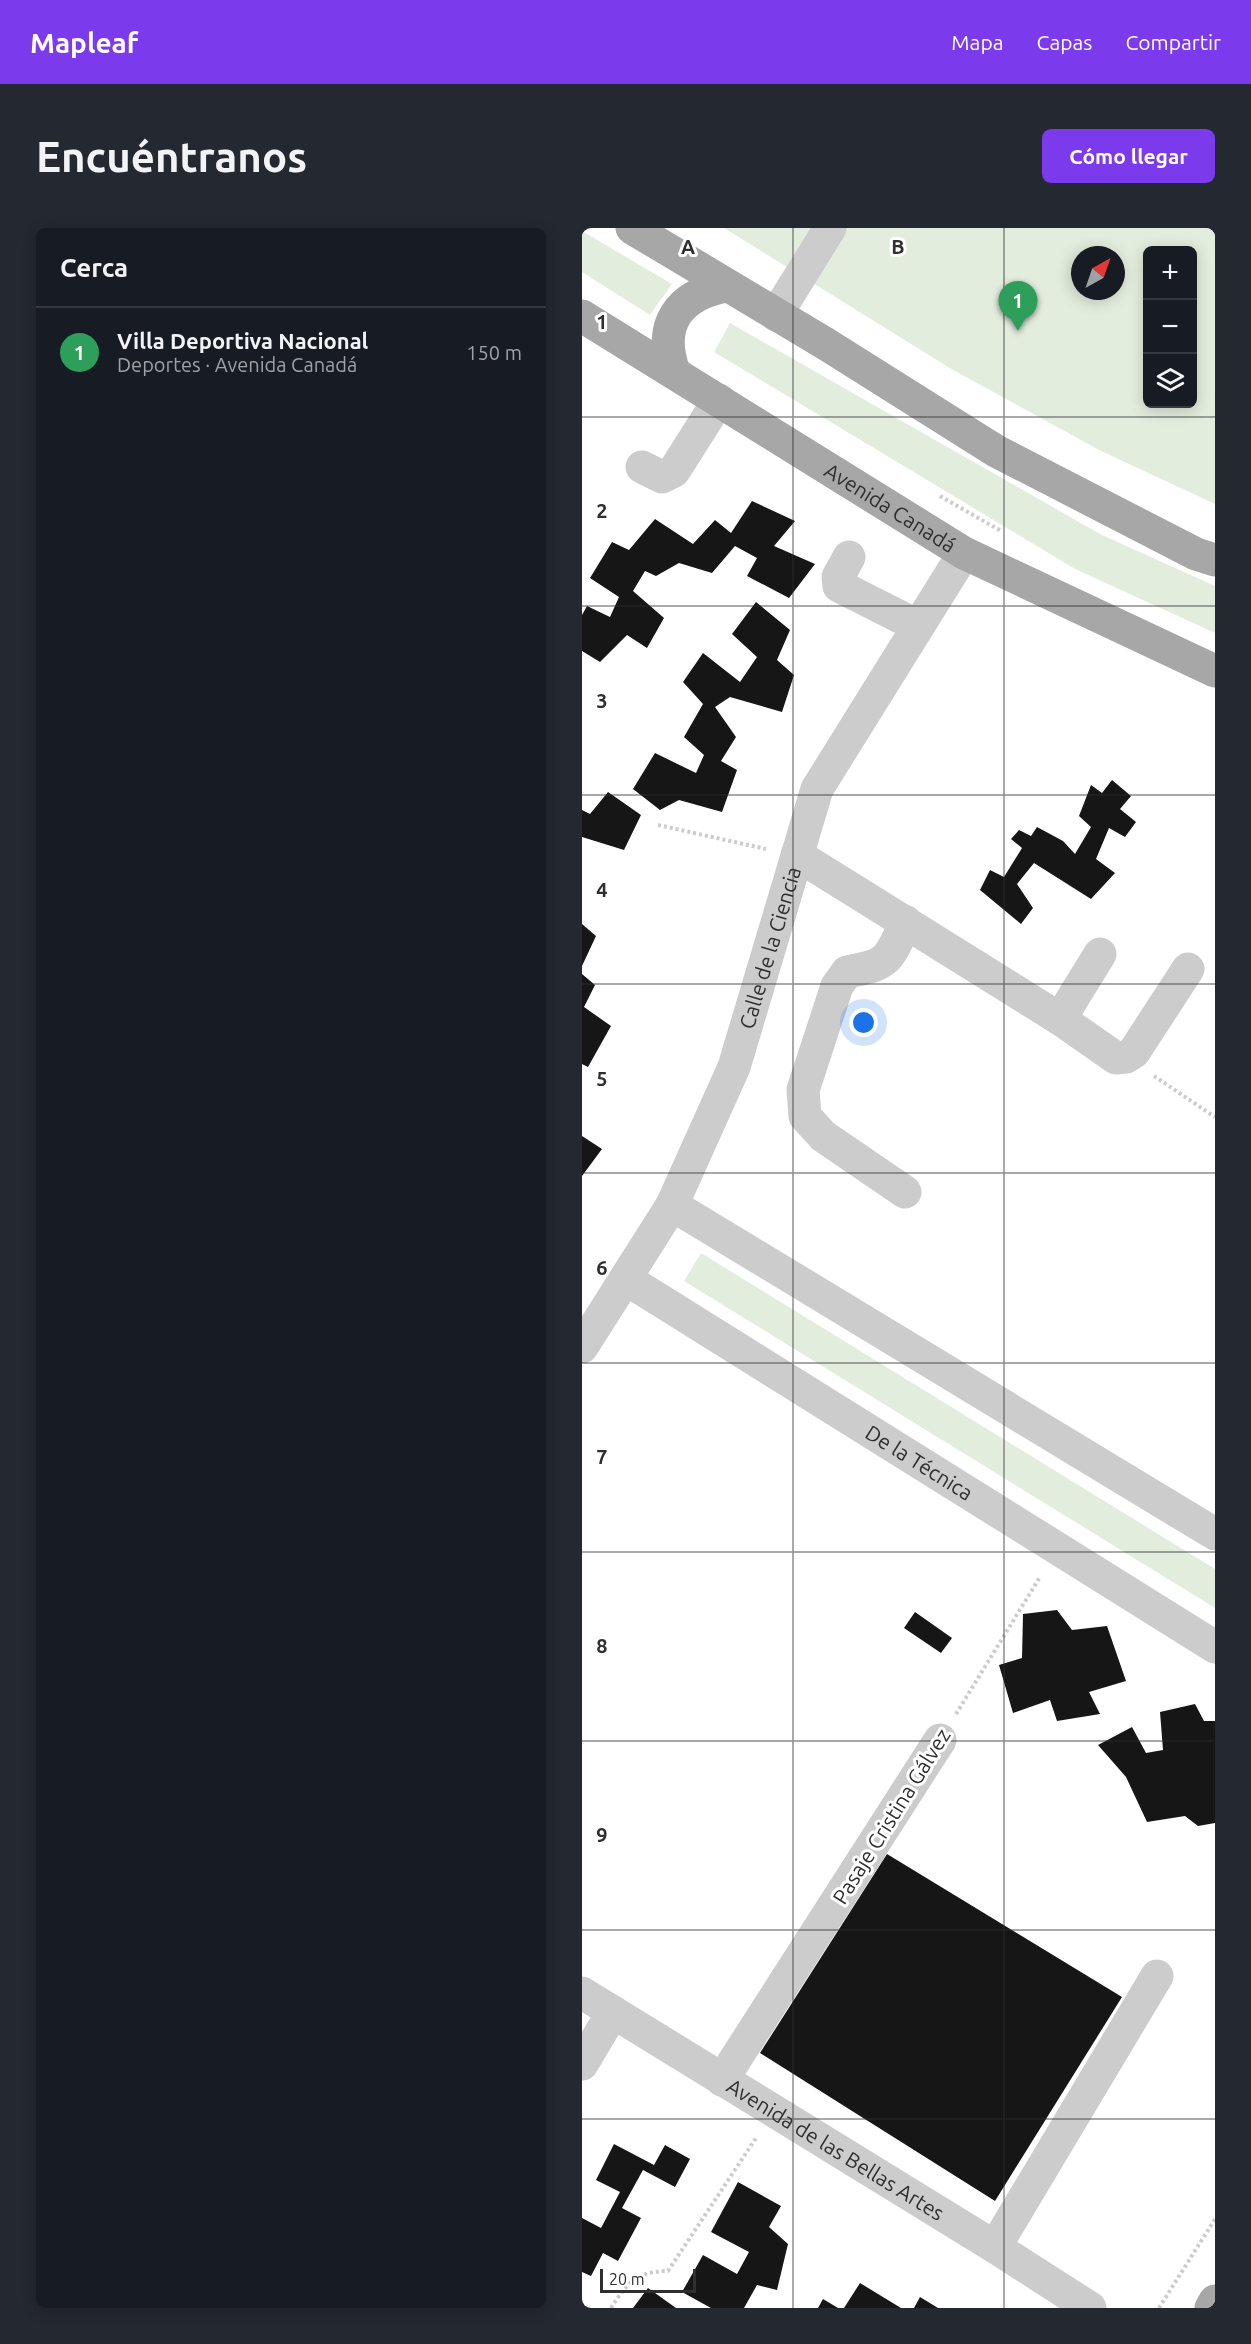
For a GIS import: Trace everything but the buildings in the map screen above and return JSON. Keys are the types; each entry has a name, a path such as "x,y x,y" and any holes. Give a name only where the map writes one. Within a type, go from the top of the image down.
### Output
{"main road":[{"path":"632,228 826,344 996,451 1196,554 1215,560"},
{"path":"674,372 669,356 668,339 674,318 687,301 705,290 726,286"},
{"name":"Avenida Canadá","path":"582,316 964,553 1215,671"},
{"path":"1211,2308 1215,2301"}],"street":[{"path":"776,315 830,228"},
{"path":"642,467 662,477 674,471 719,400"},
{"name":"Calle de la Ciencia","path":"582,1347 672,1205 735,1067 817,789 964,553"},
{"path":"849,557 838,577 839,586 918,626"},
{"path":"797,855 1060,1018 1116,1058 1126,1057 1134,1052 1188,969"},
{"path":"905,1192 823,1136 806,1116 803,1090 837,986 847,972 874,968 890,955 906,922"},
{"path":"1060,1018 1100,954"},
{"path":"672,1205 1215,1534"},
{"name":"De la Técnica","path":"626,1279 1215,1647"},
{"name":"Pasaje Cristina Gálvez","path":"723,2080 940,1740"},
{"path":"994,2247 1157,1976"},
{"name":"Avenida de las Bellas Artes","path":"582,1993 1090,2308"},
{"path":"582,2064 613,2013"}],"path":[{"path":"658,825 797,855"},
{"path":"1126,1057 1215,1117"},
{"name":"Pasaje Cristina Gálvez","path":"940,1740 1057,1549"},
{"path":"611,2308 625,2286 650,2271 668,2271 774,2112"},
{"path":"1162,2307 1215,2219"}],"green space":[{"path":"724,228 1215,228 1215,504 1101,451 953,370"},
{"path":"582,231 672,284 650,315 582,272"},
{"path":"730,323 1100,534 1215,586 1215,633 1075,569 714,352"},
{"path":"701,1253 1215,1569 1215,1608 684,1281"}],"place":[{"name":"Villa Deportiva Nacional","path":"1018,331"}]}
